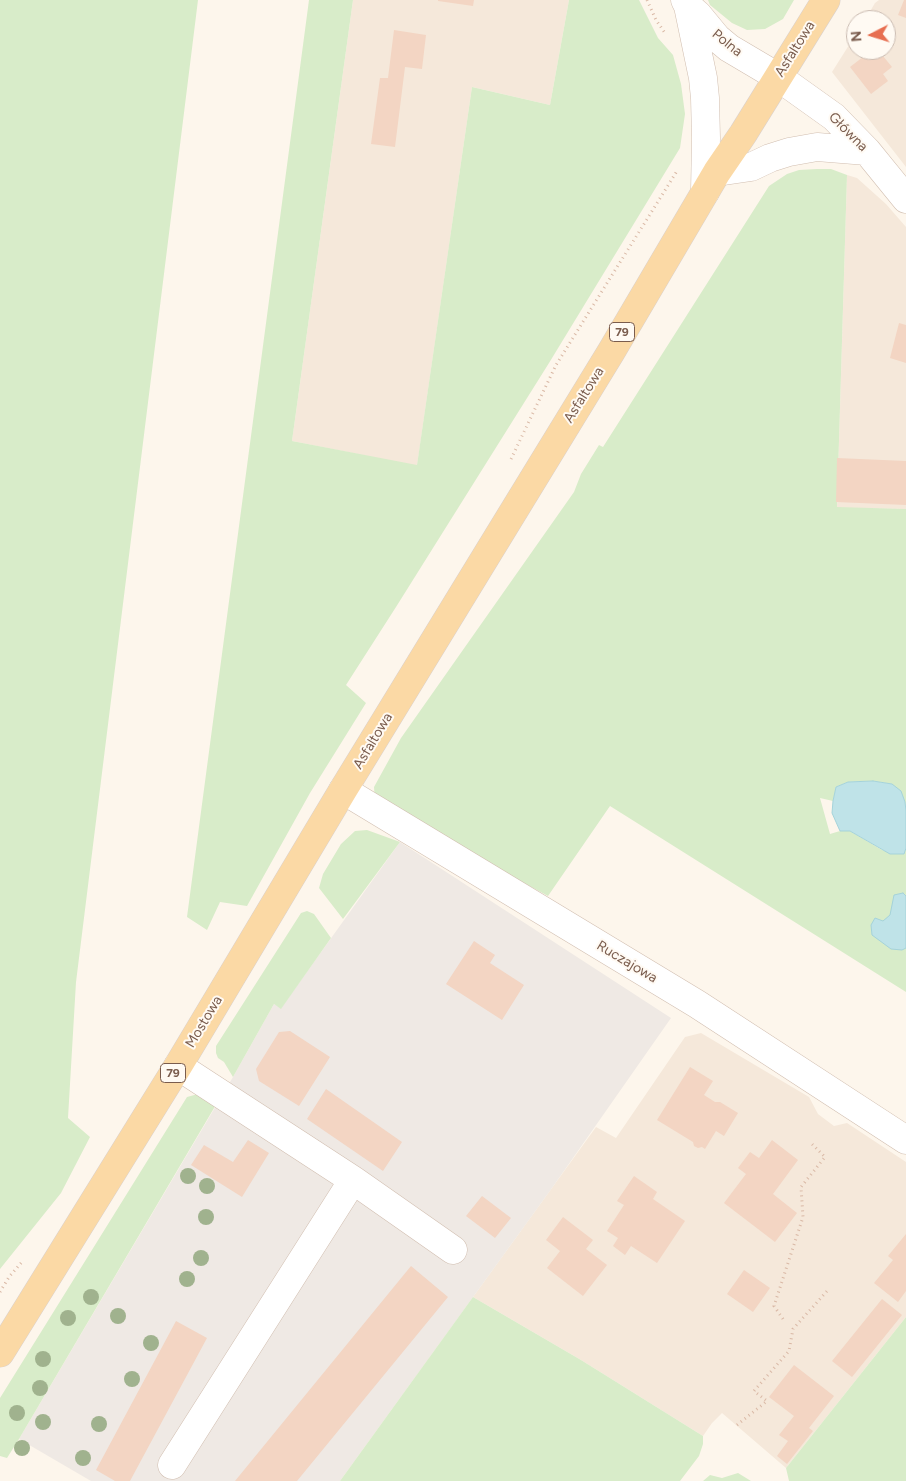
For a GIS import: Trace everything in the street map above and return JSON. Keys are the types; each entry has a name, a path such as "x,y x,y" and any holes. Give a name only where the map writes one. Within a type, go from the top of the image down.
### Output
{"main road":[{"name":"Asfaltowa","path":"343,790 711,182 826,0"},
{"name":"Mostowa","path":"0,1353 178,1066 343,790"}],"street":[{"name":"Polna","path":"686,3 717,38 729,48 778,77"},
{"path":"686,3 703,78 706,138 711,182 789,152 817,147 867,151"},
{"name":"Główna","path":"778,77 834,116 867,151 906,199"},
{"name":"Ruczajowa","path":"343,790 697,1004 906,1140"},
{"path":"178,1066 353,1180 453,1250"},
{"path":"172,1465 353,1180"}],"path":[{"path":"783,1319 774,1306 803,1217 802,1188 825,1157 810,1142"},
{"path":"737,1425 767,1401 754,1391 789,1351 793,1329 828,1290"}],"shaded area":[{"path":"353,0 569,0 550,105 472,87 417,466 292,441"},
{"path":"879,0 906,0 906,167 832,72 846,50 846,60 896,60 896,10 871,10"},
{"path":"847,175 857,178 886,204 906,227 906,509 837,508"},
{"path":"400,842 671,1018 552,1188 340,1481 91,1481 19,1439 233,1077 274,1004 281,1008"},
{"path":"701,1033 809,1097 818,1114 834,1126 847,1123 906,1162 906,1317 786,1468 722,1413 703,1436 581,1360 473,1297 596,1127 616,1138 685,1037"}],"green space":[{"path":"0,0 198,0 76,982 68,1118 90,1137 61,1193 0,1269"},
{"path":"309,0 353,0 292,441 417,465 472,87 550,105 569,0 639,0 658,38 673,55 681,84 685,114 680,148 549,363 346,685 366,703 310,793 247,906 220,902 207,930 187,917"},
{"path":"708,0 794,0 783,19 765,29 747,30 732,23 710,5"},
{"path":"831,169 847,175 837,507 906,509 906,811 905,802 892,784 873,781 848,782 836,787 833,801 820,798 830,834 850,831 882,850 903,854 906,848 906,992 610,806 548,896 375,803 374,787 401,738 574,492 581,474 599,445 603,447 769,186 787,174 799,170"},
{"path":"367,830 400,842 343,919 319,888 323,874 341,844 355,831"},
{"path":"307,911 314,914 331,938 281,1009 274,1004 233,1077 224,1062 218,1058 216,1046 301,913"},
{"path":"198,1094 217,1103 19,1439 7,1458 0,1456 0,1398 187,1097"},
{"path":"473,1297 581,1360 703,1436 703,1444 699,1456 680,1481 340,1481"},
{"path":"906,1317 906,1481 789,1481 786,1468"},
{"path":"738,1473 751,1481 703,1481 710,1475 722,1478"}],"water":[{"path":"873,781 892,784 901,791 906,811 906,848 904,854 890,854 850,831 840,831 832,813 836,787 848,782"},
{"path":"903,893 906,896 906,948 902,950 891,949 872,935 871,925 875,918 883,921 890,915 894,895"}],"building":[{"path":"438,0 474,0 473,6"},
{"path":"904,0 906,0 906,18 898,15"},
{"path":"394,30 426,35 422,69 405,67 395,147 371,144 380,78 388,78"},
{"path":"859,60 886,60 892,67 883,74 888,81 871,94 850,67"},
{"path":"899,323 906,325 906,363 890,358"},
{"path":"837,458 906,461 906,505 836,502"},
{"path":"474,941 495,955 490,963 524,985 502,1020 446,984"},
{"path":"290,1031 330,1057 299,1106 259,1081 256,1069 279,1032"},
{"path":"690,1067 713,1081 704,1095 738,1113 724,1136 716,1131 705,1149 694,1146 693,1142 657,1120"},
{"path":"326,1089 402,1142 383,1171 307,1119"},
{"path":"248,1140 269,1153 242,1197 191,1165 204,1145 233,1162"},
{"path":"772,1140 798,1160 773,1194 797,1213 775,1242 724,1203 746,1174 738,1168 750,1152 759,1158"},
{"path":"634,1176 657,1192 653,1199 685,1221 657,1263 631,1246 625,1255 613,1246 618,1238 607,1231 624,1205 617,1201"},
{"path":"482,1196 511,1218 495,1238 466,1216"},
{"path":"563,1217 593,1240 586,1249 607,1265 583,1296 547,1268 560,1251 546,1240"},
{"path":"906,1234 906,1291 898,1302 874,1283 893,1260 888,1256"},
{"path":"411,1266 448,1297 297,1481 235,1481"},
{"path":"744,1270 770,1288 753,1312 727,1294"},
{"path":"882,1299 902,1315 852,1377 832,1361"},
{"path":"176,1321 207,1338 130,1481 115,1481 96,1470"},
{"path":"794,1365 834,1396 809,1428 813,1431 787,1464 777,1456 788,1441 779,1435 794,1416 769,1397"}]}
